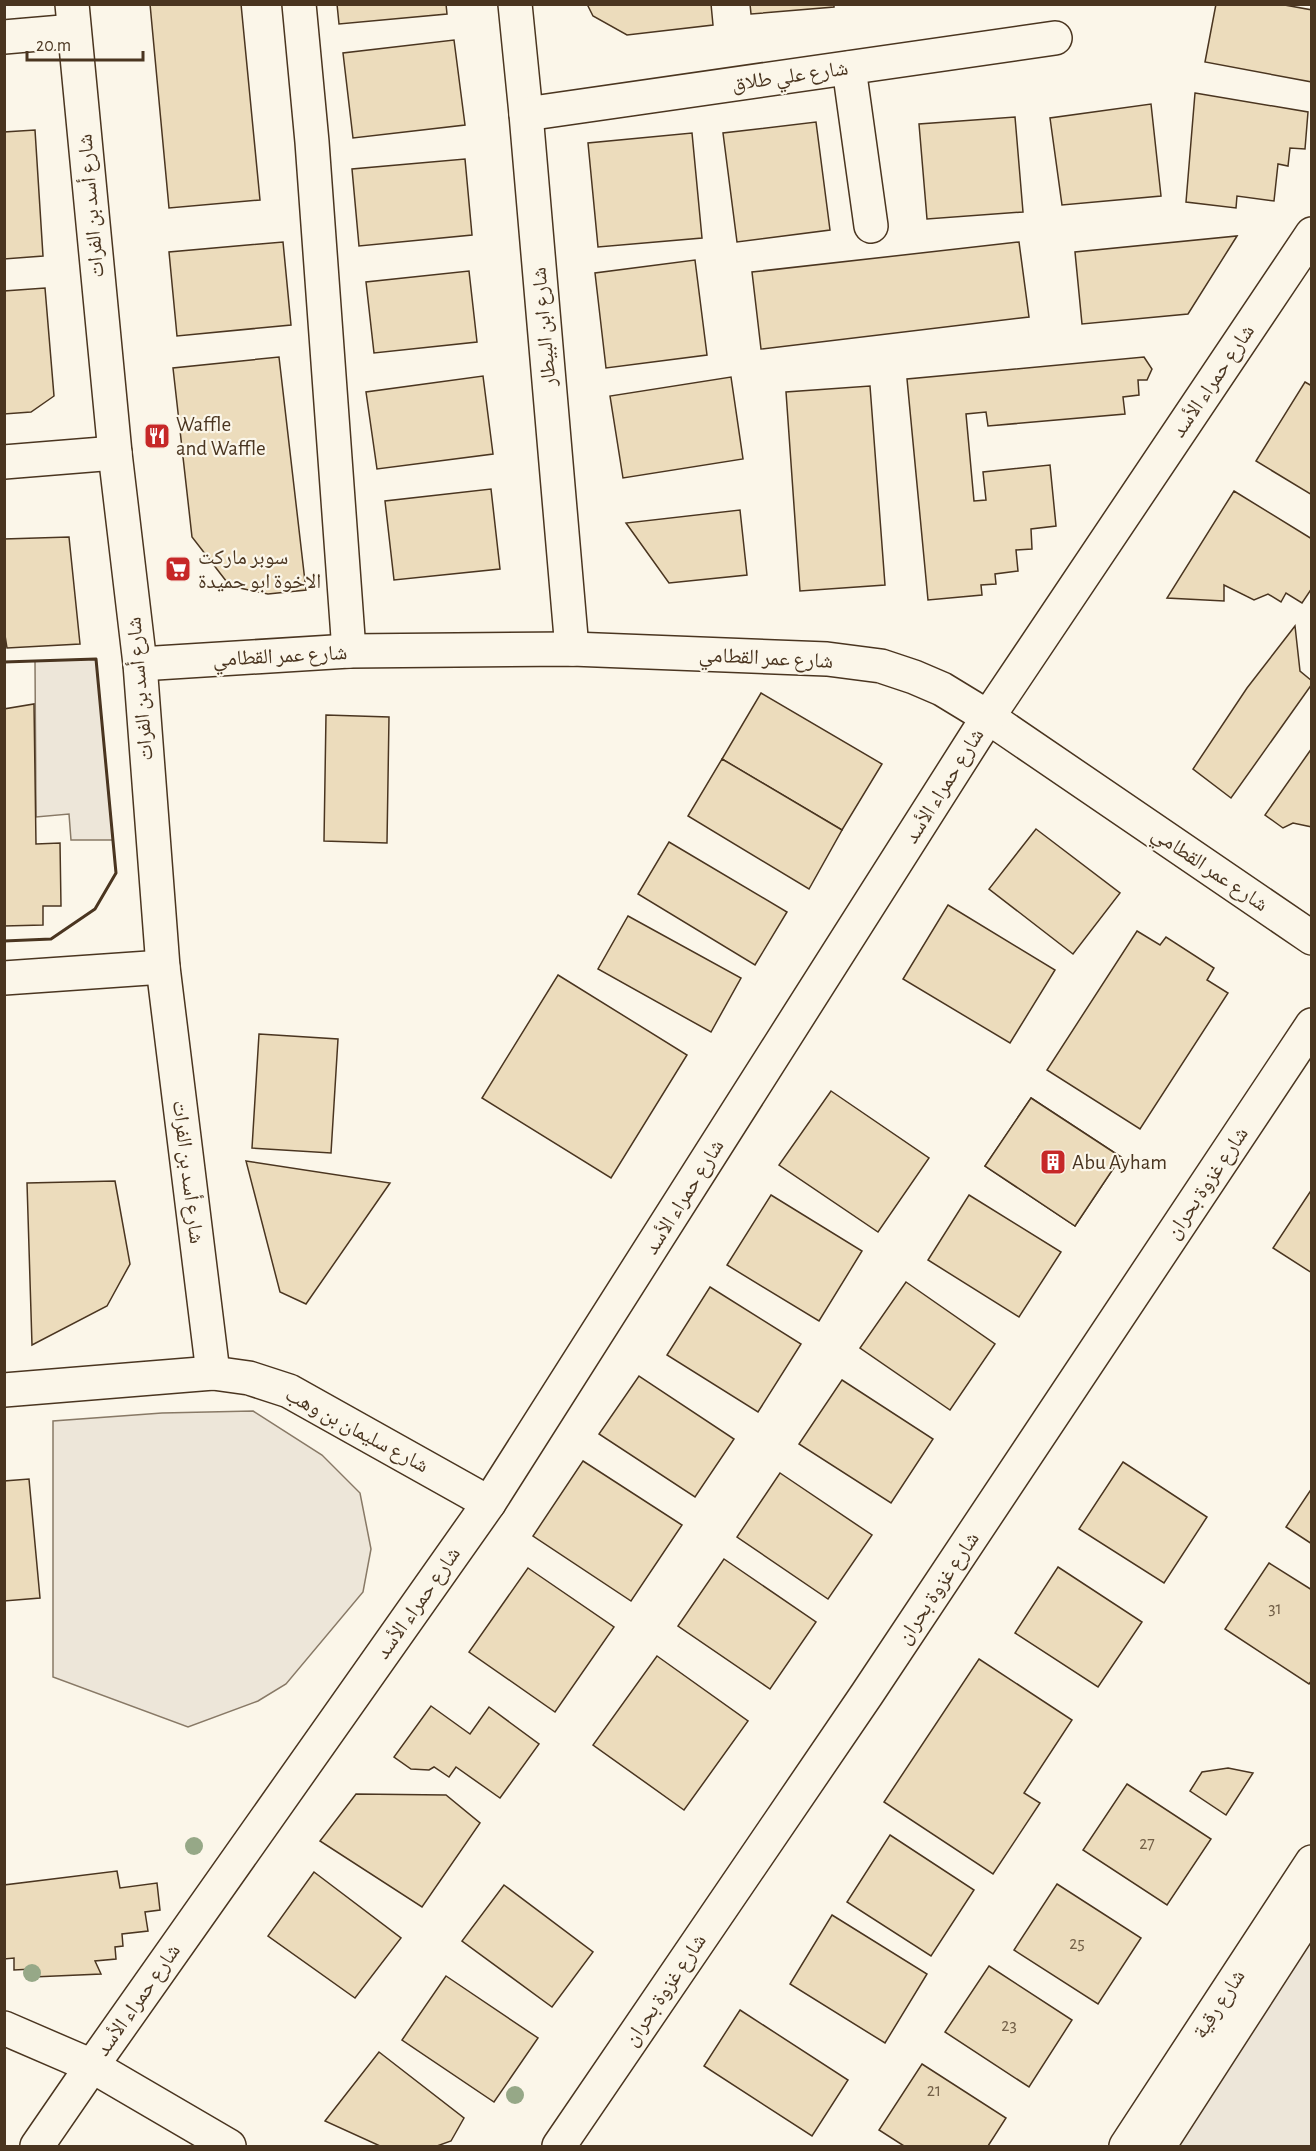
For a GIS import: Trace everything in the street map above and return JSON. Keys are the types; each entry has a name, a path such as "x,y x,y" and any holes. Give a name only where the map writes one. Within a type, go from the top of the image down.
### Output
{"street":[{"path":"299,4 312,142 349,651"},
{"name":"شارع ابن البيطار","path":"515,4 572,650"},
{"path":"4,37 73,18"},
{"name":"شارع أسد بن الفرات","path":"73,18 114,453 140,664 163,967 213,1373"},
{"name":"شارع علي طلاق","path":"526,114 1054,39"},
{"path":"849,68 871,226"},
{"name":"شارع حمراء الأسد","path":"37,2146 489,1503 988,717 1311,234"},
{"path":"4,462 114,453"},
{"name":"شارع عمر القطامي","path":"140,664 349,651 572,650 827,659 881,666 942,689 988,717 1311,939"},
{"path":"4,978 163,967"},
{"name":"شارع غزوة بحران","path":"559,2146 861,1703 1311,1025"},
{"name":"شارع سليمان بن وهب","path":"4,1390 213,1373 249,1378 289,1391 489,1503"},
{"name":"شارع رقية","path":"1126,2146 1311,1862"},
{"name":"شارع رقية","path":"1159,2146 1311,1909"},
{"path":"4,2028 92,2066 229,2146"}],"shaded area":[{"path":"96,659 113,840 71,840 69,814 36,817 35,661"},
{"path":"253,1411 322,1455 360,1493 371,1549 363,1592 286,1684 258,1701 188,1727 53,1677 53,1421 162,1413"},
{"path":"1311,1930 1311,2146 1170,2146"}],"building":[{"path":"150,4 241,4 260,200 169,208"},
{"path":"337,4 446,4 447,14 339,24"},
{"path":"587,4 711,4 713,25 627,35 593,16"},
{"path":"750,4 834,4 834,7 751,14"},
{"path":"1216,4 1279,4 1312,10 1312,82 1205,62"},
{"path":"454,40 465,125 353,138 343,53"},
{"path":"1195,93 1308,112 1305,149 1290,148 1288,166 1278,164 1274,201 1237,196 1236,208 1186,202"},
{"path":"1151,104 1161,196 1062,205 1050,118"},
{"path":"1015,117 1023,212 927,219 919,124"},
{"path":"816,122 830,230 737,242 723,133"},
{"path":"35,130 43,256 4,259 4,132"},
{"path":"692,133 702,238 598,247 588,143"},
{"path":"465,159 472,235 359,246 352,169"},
{"path":"1237,236 1188,314 1082,324 1075,252"},
{"path":"283,242 291,325 177,336 169,252"},
{"path":"1019,242 1029,317 761,349 752,272"},
{"path":"695,260 707,355 606,368 595,273"},
{"path":"469,271 477,342 374,353 366,282"},
{"path":"45,288 54,396 31,412 4,414 4,291"},
{"path":"279,357 306,590 268,594 230,586 192,537 173,368"},
{"path":"1144,357 1152,369 1147,380 1138,380 1139,395 1123,397 1125,414 988,426 986,412 966,414 974,501 986,500 983,472 1050,465 1056,526 1031,529 1032,549 1016,550 1018,571 995,574 996,584 981,585 982,595 928,600 907,379"},
{"path":"483,376 493,454 377,469 366,392"},
{"path":"731,377 743,459 623,478 610,396"},
{"path":"1305,382 1312,386 1312,495 1256,461"},
{"path":"870,386 885,585 800,591 786,392"},
{"path":"491,489 500,569 394,580 385,501"},
{"path":"1234,491 1312,539 1312,588 1302,603 1286,593 1281,602 1268,594 1254,600 1224,585 1224,601 1167,598"},
{"path":"740,510 747,575 669,583 626,523"},
{"path":"69,537 80,644 7,648 4,629 4,539"},
{"path":"1295,626 1300,671 1312,681 1312,684 1231,798 1193,769 1247,688"},
{"path":"761,693 882,764 842,830 722,759"},
{"path":"34,704 36,844 60,843 61,906 43,906 43,925 4,926 4,709"},
{"path":"326,715 389,717 387,843 324,841"},
{"path":"1312,748 1312,827 1293,823 1283,828 1265,815"},
{"path":"722,759 842,830 809,889 688,816"},
{"path":"1036,829 1120,893 1073,954 989,889"},
{"path":"669,842 787,912 755,965 638,894"},
{"path":"948,905 1055,970 1010,1043 903,979"},
{"path":"628,916 741,978 711,1032 598,969"},
{"path":"1137,931 1160,945 1166,937 1214,968 1207,980 1228,993 1140,1129 1047,1070"},
{"path":"558,975 687,1055 611,1178 482,1098"},
{"path":"259,1034 338,1039 331,1153 252,1148"},
{"path":"831,1091 929,1158 878,1232 779,1165"},
{"name":"Abu Ayham","path":"1031,1098 1121,1157 1075,1226 985,1166"},
{"name":"Abu Ayham","path":"1031,1098 1121,1157 1075,1226 985,1166"},
{"path":"246,1161 390,1183 306,1304 280,1292"},
{"path":"115,1181 130,1264 107,1306 32,1345 27,1183"},
{"path":"1312,1189 1312,1273 1273,1248"},
{"path":"771,1195 862,1251 819,1321 727,1265"},
{"path":"969,1195 1061,1252 1019,1317 928,1260"},
{"path":"906,1282 995,1344 950,1410 860,1348"},
{"path":"710,1287 801,1344 758,1412 667,1355"},
{"path":"639,1376 734,1439 695,1497 599,1434"},
{"path":"842,1380 933,1439 891,1503 799,1444"},
{"path":"583,1461 682,1525 631,1601 533,1536"},
{"path":"1123,1462 1207,1517 1164,1583 1079,1529"},
{"path":"780,1473 872,1535 828,1599 737,1537"},
{"path":"29,1479 40,1598 4,1601 4,1481"},
{"path":"1312,1488 1312,1544 1286,1527"},
{"path":"724,1559 816,1622 770,1689 678,1626"},
{"path":"1269,1563 1312,1590 1312,1680 1309,1684 1225,1629"},
{"path":"1058,1567 1142,1622 1098,1687 1015,1633"},
{"path":"528,1568 614,1627 555,1712 469,1652"},
{"path":"657,1656 748,1721 684,1810 593,1745"},
{"path":"979,1659 1072,1720 1024,1793 1040,1803 993,1874 884,1802"},
{"path":"431,1706 470,1734 489,1707 539,1744 500,1798 456,1767 449,1777 434,1767 429,1770 411,1769 394,1757"},
{"path":"1228,1768 1253,1773 1226,1815 1190,1791 1202,1772"},
{"path":"1127,1784 1211,1839 1167,1905 1083,1850"},
{"path":"356,1794 446,1795 480,1823 422,1907 320,1841"},
{"path":"890,1835 974,1890 931,1956 847,1902"},
{"path":"117,1871 120,1888 157,1883 160,1910 145,1912 148,1931 122,1934 123,1946 115,1947 116,1959 95,1961 101,1974 33,1977 32,1969 14,1970 14,1958 4,1959 4,1885"},
{"path":"314,1872 401,1938 355,1998 268,1936"},
{"path":"1057,1884 1141,1938 1098,2004 1014,1950"},
{"path":"504,1885 593,1952 552,2007 462,1941"},
{"path":"832,1915 927,1974 885,2043 790,1984"},
{"path":"989,1966 1072,2020 1029,2087 945,2032"},
{"path":"446,1976 538,2038 494,2102 402,2040"},
{"path":"740,2010 848,2080 812,2136 704,2066"},
{"path":"379,2052 464,2118 451,2141 437,2146 380,2146 325,2121"},
{"path":"922,2064 1006,2118 988,2146 904,2146 879,2130"}],"wall":[{"path":"4,662 96,659 116,873 95,909 51,939 4,941"}],"place":[{"name":"Waffle and Waffle","path":"157,436"},
{"name":"سوبر ماركت الاخوة ابو حميدة","path":"178,569"},
{"name":"Abu Ayham","path":"1053,1162"}]}
